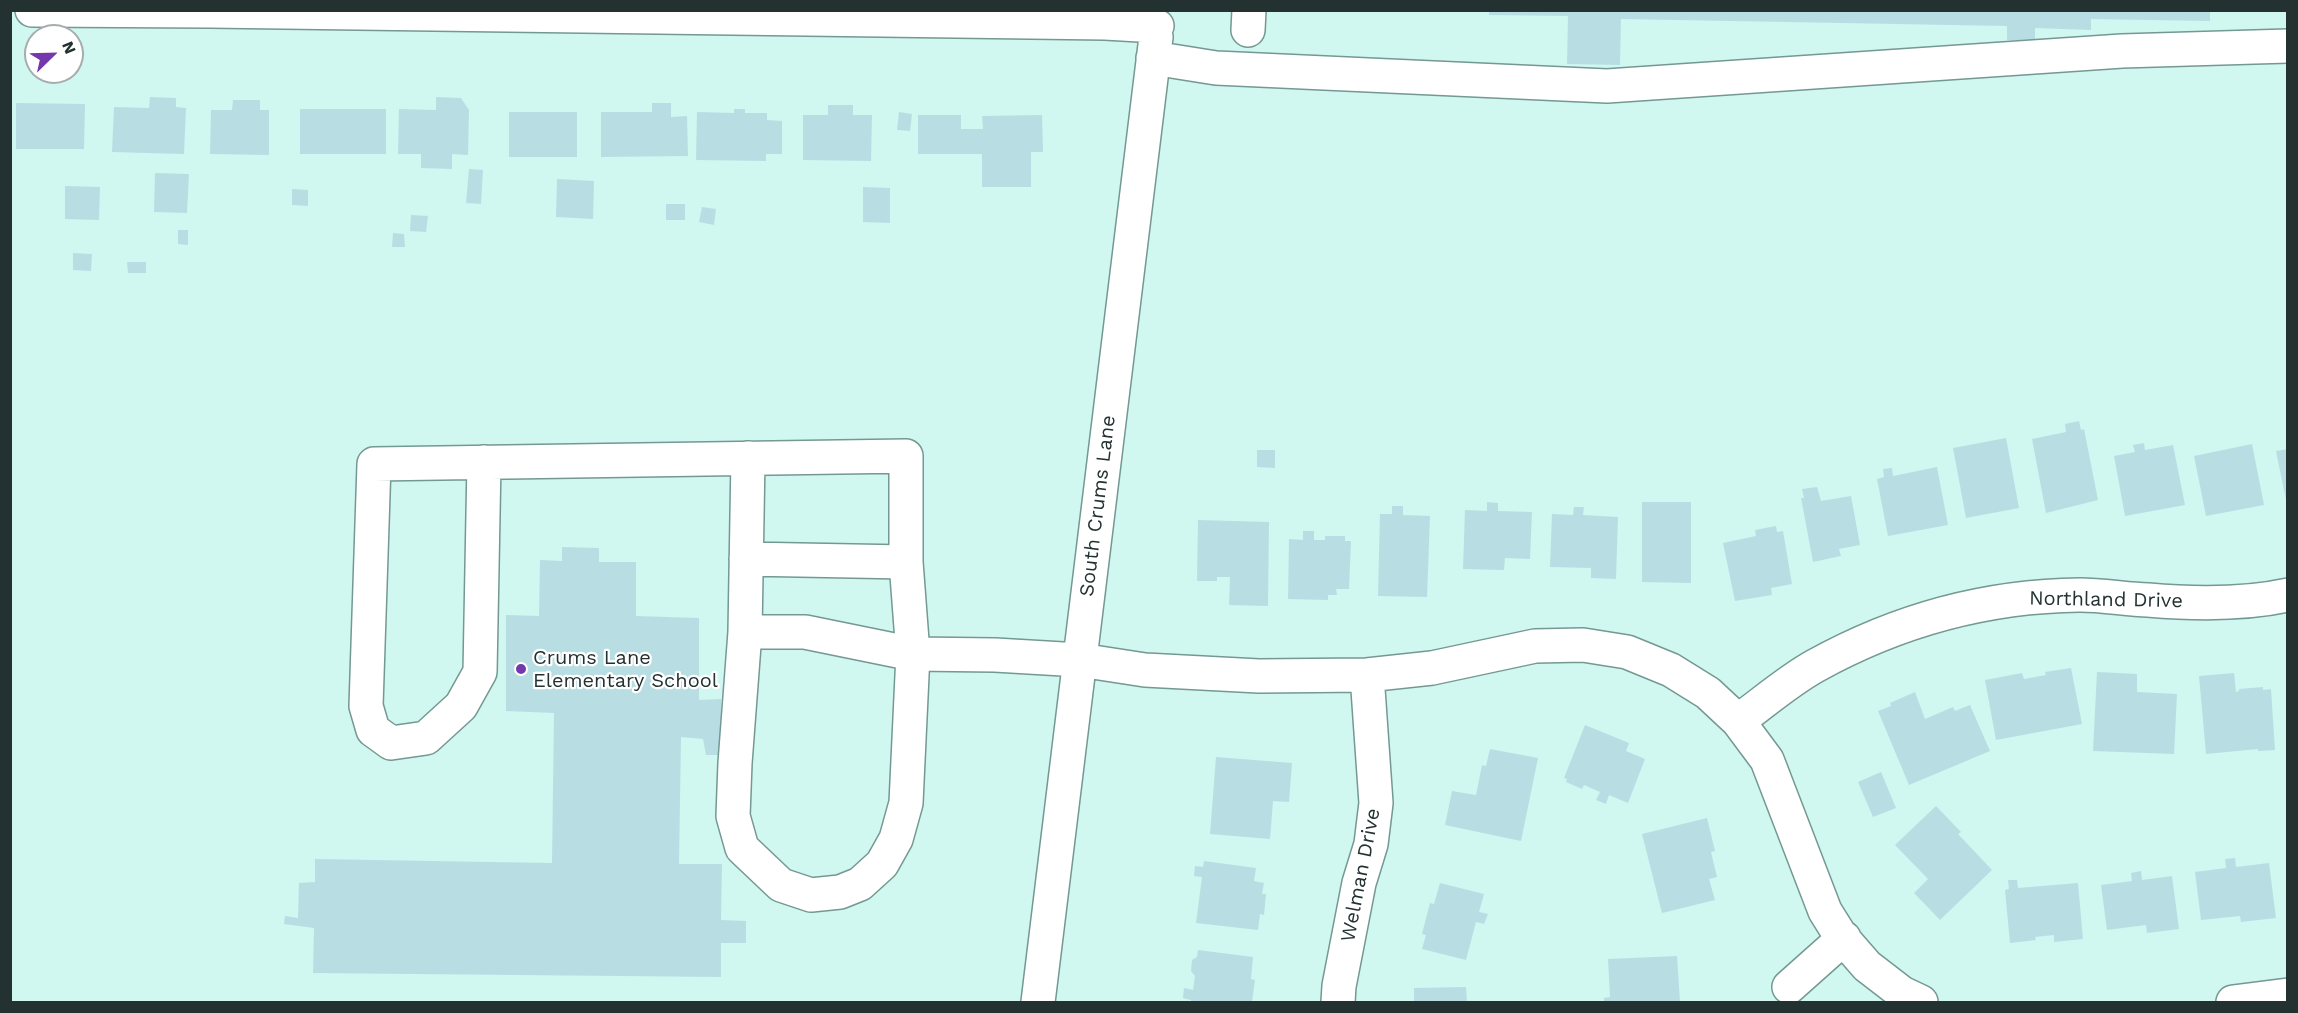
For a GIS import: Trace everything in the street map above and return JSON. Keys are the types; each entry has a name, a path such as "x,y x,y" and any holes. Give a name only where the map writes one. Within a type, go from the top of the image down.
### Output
{"street":[{"path":"32,10 1093,23 1158,18"},
{"name":"South Crums Lane","path":"1038,1002 1158,18"},
{"path":"1153,58 1216,68 1608,86 2122,51 2288,46"},
{"path":"484,462 480,672 461,706 426,738 391,744 373,729 366,706 374,464 484,462 748,458 906,456 906,562 913,654 906,803 896,839 882,864 860,884 840,892 812,895 781,885 742,848 733,816 745,632 748,458"},
{"path":"746,559 906,562"},
{"name":"Northland Drive","path":"1738,721 1813,667 1878,634 1952,610 2018,598 2081,595 2151,601 2254,602 2288,595"},
{"path":"745,632 805,632 913,654 995,655 1080,660 1145,670 1259,676 1367,675 1432,668 1535,646 1582,645 1627,652 1671,669 1708,693 1738,721 1767,760 1825,911 1867,966 1902,993 1921,1002"},
{"name":"Welman Drive","path":"1338,1002 1359,883 1371,844 1376,803 1367,675"},
{"path":"1789,987 1844,938"},
{"path":"2233,1002 2288,995"}],"building":[{"path":"1489,10 2210,10 2210,21 2091,19 2091,30 2035,28 2035,41 2007,40 2007,26 1621,19 1620,65 1567,64 1568,16 1489,15"},
{"path":"150,97 176,98 176,107 186,108 184,154 112,152 114,107 149,108"},
{"path":"436,97 461,98 469,110 468,155 452,154 452,169 421,168 421,154 398,154 399,109 436,110"},
{"path":"233,100 260,100 260,110 269,110 269,155 210,154 211,110 232,110"},
{"path":"16,103 85,104 84,149 16,149"},
{"path":"652,103 671,103 671,117 687,116 688,156 601,157 601,112 652,112"},
{"path":"828,105 853,105 853,115 872,115 871,161 803,160 803,115 828,115"},
{"path":"300,109 386,109 386,154 300,154"},
{"path":"734,109 745,109 745,113 767,113 767,120 782,121 782,154 766,154 766,161 696,160 697,112 734,113"},
{"path":"509,112 577,112 577,157 509,157"},
{"path":"899,112 912,114 910,131 897,130"},
{"path":"918,115 961,115 961,129 983,129 982,116 1042,115 1043,152 1031,152 1031,187 982,187 982,154 918,154"},
{"path":"469,169 483,170 481,204 466,203"},
{"path":"155,173 189,174 187,213 154,212"},
{"path":"557,179 594,181 593,219 556,217"},
{"path":"65,186 100,187 99,220 65,219"},
{"path":"863,187 890,188 890,223 863,222"},
{"path":"292,189 308,190 308,206 292,205"},
{"path":"666,204 685,204 685,220 666,220"},
{"path":"702,207 716,209 714,225 699,222"},
{"path":"411,215 428,216 426,232 410,231"},
{"path":"178,230 188,230 188,245 178,244"},
{"path":"393,233 404,234 405,247 392,247"},
{"path":"73,253 92,254 91,271 73,270"},
{"path":"127,262 146,262 146,273 128,273"},
{"path":"2079,421 2081,430 2084,429 2098,500 2046,513 2032,439 2066,432 2065,424"},
{"path":"2006,438 2019,508 1966,518 1953,448"},
{"path":"2144,443 2145,450 2173,445 2185,505 2125,516 2114,456 2135,452 2133,445"},
{"path":"2252,444 2264,505 2206,516 2194,456"},
{"path":"2288,449 2288,500 2286,500 2276,451"},
{"path":"1257,450 1275,450 1275,468 1257,467"},
{"path":"1937,467 1948,525 1888,536 1877,479 1884,477 1883,469 1892,468 1893,476"},
{"path":"1817,487 1821,501 1851,496 1860,545 1839,549 1841,556 1813,562 1801,498 1804,498 1802,489"},
{"path":"1487,502 1498,503 1498,511 1532,512 1530,559 1505,558 1504,570 1463,569 1465,510 1487,511"},
{"path":"1642,502 1691,502 1691,583 1642,582"},
{"path":"1392,506 1403,506 1403,515 1430,516 1427,597 1378,596 1380,514 1392,514"},
{"path":"1574,507 1584,507 1583,515 1618,517 1616,579 1591,578 1591,568 1550,567 1552,514 1573,515"},
{"path":"1198,520 1269,522 1268,606 1229,605 1230,577 1217,577 1217,581 1197,581"},
{"path":"1776,526 1777,532 1783,531 1792,584 1771,588 1772,595 1735,601 1723,543 1756,536 1755,530"},
{"path":"1303,531 1314,531 1314,540 1325,540 1325,536 1345,536 1345,541 1351,541 1349,589 1336,589 1337,595 1328,595 1328,600 1288,599 1289,539 1303,540"},
{"path":"562,547 599,548 599,562 636,562 636,616 699,618 699,700 721,699 722,755 706,755 703,739 681,737 679,864 722,864 721,920 746,921 746,943 721,943 721,977 313,973 314,928 284,924 285,916 298,918 299,883 315,882 315,859 552,863 554,713 506,711 506,615 539,616 540,560 562,561"},
{"path":"2071,668 2082,724 1996,740 1985,680 2022,673 2024,679 2046,675 2045,672"},
{"path":"2097,672 2137,674 2137,692 2177,694 2174,754 2093,751"},
{"path":"2234,673 2236,692 2239,689 2263,687 2263,690 2271,689 2275,750 2258,751 2258,749 2206,754 2199,676"},
{"path":"1915,692 1925,719 1953,707 1955,711 1970,705 1990,751 1909,785 1878,711"},
{"path":"1585,725 1629,743 1626,751 1645,759 1628,803 1609,795 1606,804 1596,800 1600,792 1584,785 1582,789 1566,782 1567,779 1564,778"},
{"path":"1490,749 1538,758 1521,841 1445,825 1452,791 1476,795 1482,765 1486,766"},
{"path":"1216,757 1292,763 1289,802 1273,801 1270,839 1210,834"},
{"path":"1881,772 1896,808 1873,817 1858,782"},
{"path":"1936,806 1961,832 1958,834 1992,870 1940,920 1914,893 1928,879 1895,845"},
{"path":"1707,818 1715,851 1711,852 1717,877 1709,879 1715,900 1662,913 1642,834"},
{"path":"2235,858 2236,867 2269,863 2276,918 2241,922 2240,916 2201,920 2195,872 2226,868 2225,859"},
{"path":"1204,861 1256,868 1254,881 1264,883 1262,894 1266,894 1264,915 1260,914 1258,930 1196,923 1202,877 1194,876 1195,866 1203,867"},
{"path":"2141,871 2142,880 2172,876 2179,929 2147,933 2146,925 2107,930 2101,885 2132,881 2131,873"},
{"path":"2008,880 2017,880 2018,888 2078,883 2083,939 2054,942 2054,935 2010,943 2005,890 2009,889"},
{"path":"1440,883 1484,894 1479,912 1488,914 1484,924 1476,922 1466,960 1422,949 1426,935 1422,934 1430,903 1434,904"},
{"path":"1198,950 1253,957 1251,979 1255,980 1252,1002 1191,1002 1183,998 1184,988 1193,990 1195,976 1191,971 1192,960 1197,957"},
{"path":"1677,956 1680,1002 1604,1002 1604,998 1610,997 1608,959"},
{"path":"1466,987 1467,1002 1414,1002 1414,988"}],"place":[{"name":"Crums Lane Elementary School","path":"521,669"}]}
